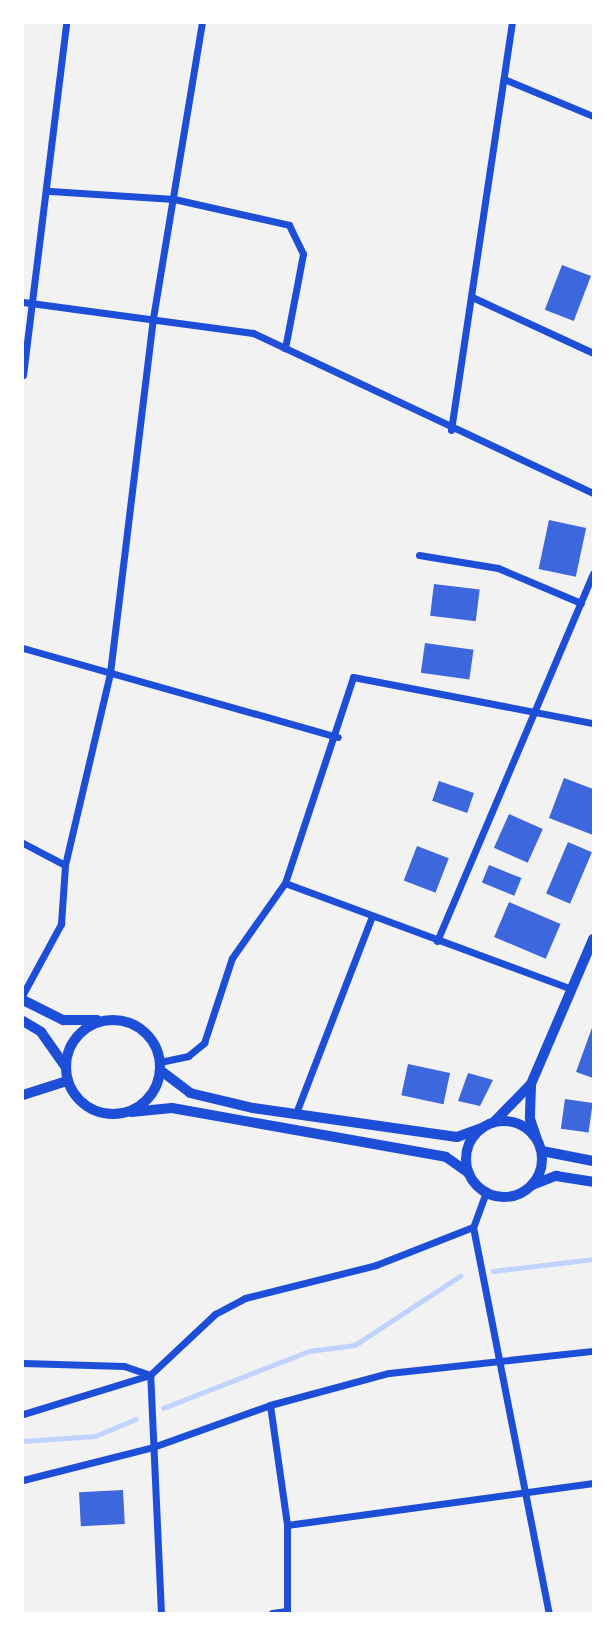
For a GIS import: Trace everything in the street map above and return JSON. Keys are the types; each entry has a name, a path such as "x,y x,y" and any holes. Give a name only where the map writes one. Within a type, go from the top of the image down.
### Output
{"main road":[{"path":"23,997 63,1020 103,1020 135,1025 147,1034 160,1066 190,1093 296,1113 457,1137 494,1122 519,1124 537,1139 542,1151 532,1185"},
{"path":"103,1020 76,1036 65,1066 67,1082 93,1110 131,1112 172,1108 446,1157 469,1173 486,1192 510,1196 556,1176 593,1182"},
{"path":"23,1021 41,1032 65,1066"},
{"path":"131,1112 154,1092 160,1066"},
{"path":"469,1173 468,1148 482,1128"},
{"path":"542,1151 593,1161"}],"street":[{"path":"23,375 36,309 66,23"},
{"path":"23,997 61,924 65,865 110,673 153,318 202,23"},
{"path":"451,430 512,23"},
{"path":"504,79 593,116"},
{"path":"50,191 174,199 283,221 295,230 303,254 285,348"},
{"path":"472,297 593,353"},
{"path":"23,302 36,309 153,318 253,333 451,430 593,493"},
{"path":"419,555 498,568 581,603"},
{"path":"437,941 538,711 593,574"},
{"path":"23,648 338,737"},
{"path":"160,1066 188,1056 204,1043 232,958 285,883 338,737 353,677 593,723"},
{"path":"23,843 65,865"},
{"path":"285,883 571,989"},
{"path":"296,1113 372,916"},
{"path":"537,1139 530,1119 531,1084 593,939"},
{"path":"23,1095 67,1082"},
{"path":"494,1122 531,1084"},
{"path":"486,1192 473,1227 549,1613"},
{"path":"23,1414 150,1375 215,1314 245,1298 376,1265 473,1227"},
{"path":"23,1480 153,1447 270,1405 389,1373 593,1351"},
{"path":"23,1363 124,1366 150,1375"},
{"path":"150,1375 161,1613"},
{"path":"270,1405 287,1525 287,1612 272,1613"},
{"path":"287,1525 593,1483"}],"building":[{"path":"562,265 591,276 574,321 545,310"},
{"path":"549,520 586,528 576,577 539,569"},
{"path":"434,584 480,590 476,621 430,616"},
{"path":"425,643 474,650 469,680 421,673"},
{"path":"564,778 593,789 593,835 549,818"},
{"path":"439,781 474,793 467,813 432,801"},
{"path":"509,814 543,829 528,863 494,848"},
{"path":"568,842 592,852 570,904 546,894"},
{"path":"417,846 449,858 435,893 404,881"},
{"path":"489,865 521,878 514,896 482,883"},
{"path":"509,902 561,924 546,959 494,937"},
{"path":"593,1025 593,1078 576,1072"},
{"path":"408,1064 450,1073 443,1104 401,1095"},
{"path":"468,1073 493,1080 480,1106 458,1101"},
{"path":"565,1099 593,1103 589,1133 561,1129"},
{"path":"123,1490 125,1524 81,1526 79,1492"}],"waterway":[{"path":"493,1271 593,1259"},
{"path":"163,1408 309,1351 355,1345 460,1276"},
{"path":"23,1441 95,1436 136,1419"}]}
